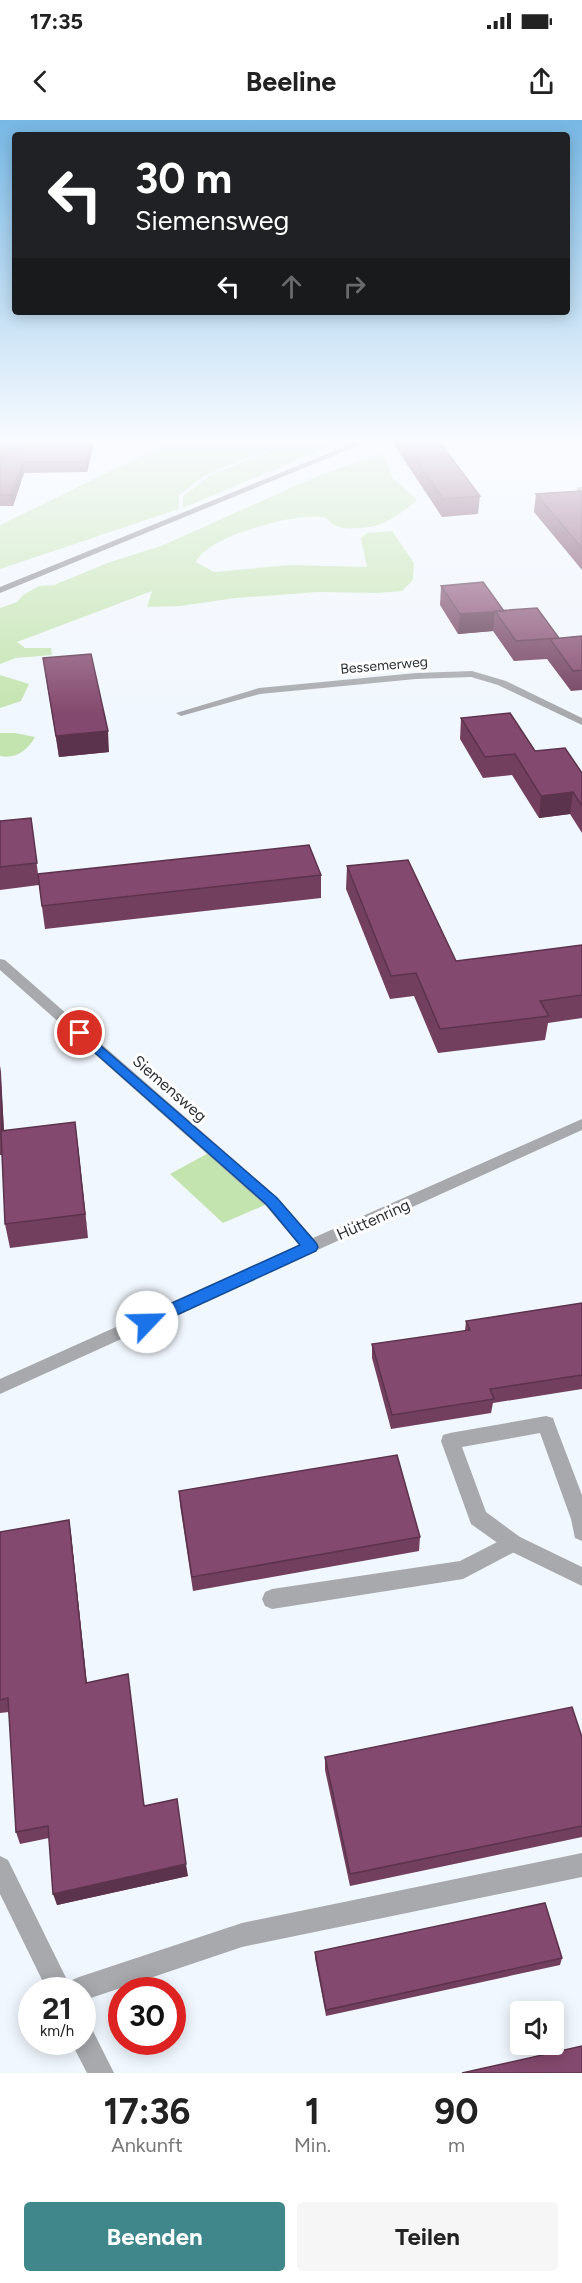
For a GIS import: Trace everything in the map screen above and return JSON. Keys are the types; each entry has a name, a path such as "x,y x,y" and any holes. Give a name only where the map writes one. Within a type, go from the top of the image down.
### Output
{"street":[{"path":"0,590 144,531"},
{"name":"Bessemerweg","path":"181,712 259,691 416,676 472,674 502,683 582,722"},
{"name":"Siemensweg","path":"0,963 258,1189 311,1247"},
{"name":"Hüttenring","path":"0,1387 582,1124"},
{"path":"582,1532 581,1519 546,1424 450,1441 478,1518 513,1543 582,1577"},
{"path":"272,1599 463,1570 513,1543"},
{"path":"96,1984 242,1935 582,1865"},
{"path":"0,1868 54,1977"},
{"path":"92,2055 101,2073"}],"green space":[{"path":"0,531 113,531 0,569"},
{"path":"194,531 244,531 217,543 203,552 196,562 214,572 291,565 367,567 361,538 367,533 392,531 414,563 413,580 402,591 318,592 236,598 180,606 147,607 152,591 17,642 25,648 51,648 52,655 16,658 0,664 0,608 17,602 23,595 39,586 54,585 110,562 161,546"},
{"path":"0,675 29,684 21,701 0,708"},
{"path":"0,733 35,737 20,753 6,757 0,756"},
{"path":"214,1150 272,1202 223,1223 170,1174"}],"building":[{"path":"568,531 582,531 582,548"},
{"path":"483,582 504,611 460,614 441,586"},
{"path":"537,608 559,638 516,641 495,611"},
{"path":"582,636 582,670 573,671 550,639"},
{"path":"91,654 108,731 56,736 43,658"},
{"path":"510,713 535,751 565,748 582,773 582,806 573,792 541,796 515,754 485,757 461,718"},
{"path":"31,818 37,863 0,867 0,821"},
{"path":"309,845 321,875 42,906 38,874"},
{"path":"408,860 456,961 582,945 582,995 540,1001 549,1016 440,1029 416,973 391,976 347,866"},
{"path":"75,1122 85,1214 5,1224 1,1131"},
{"path":"582,1303 582,1375 490,1389 494,1399 392,1415 372,1344 470,1330 466,1321"},
{"path":"397,1455 420,1537 192,1577 179,1491"},
{"path":"69,1520 86,1683 128,1674 144,1806 177,1799 186,1864 53,1894 48,1826 16,1832 8,1698 0,1700 0,1532"},
{"path":"572,1707 582,1737 582,1826 350,1874 325,1757"},
{"path":"545,1903 562,1958 326,2010 315,1952"},
{"path":"582,2046 582,2073 462,2073 542,2055 564,2055 564,2050"}],"route":[{"path":"80,1033 272,1202 311,1247 147,1322"}]}
